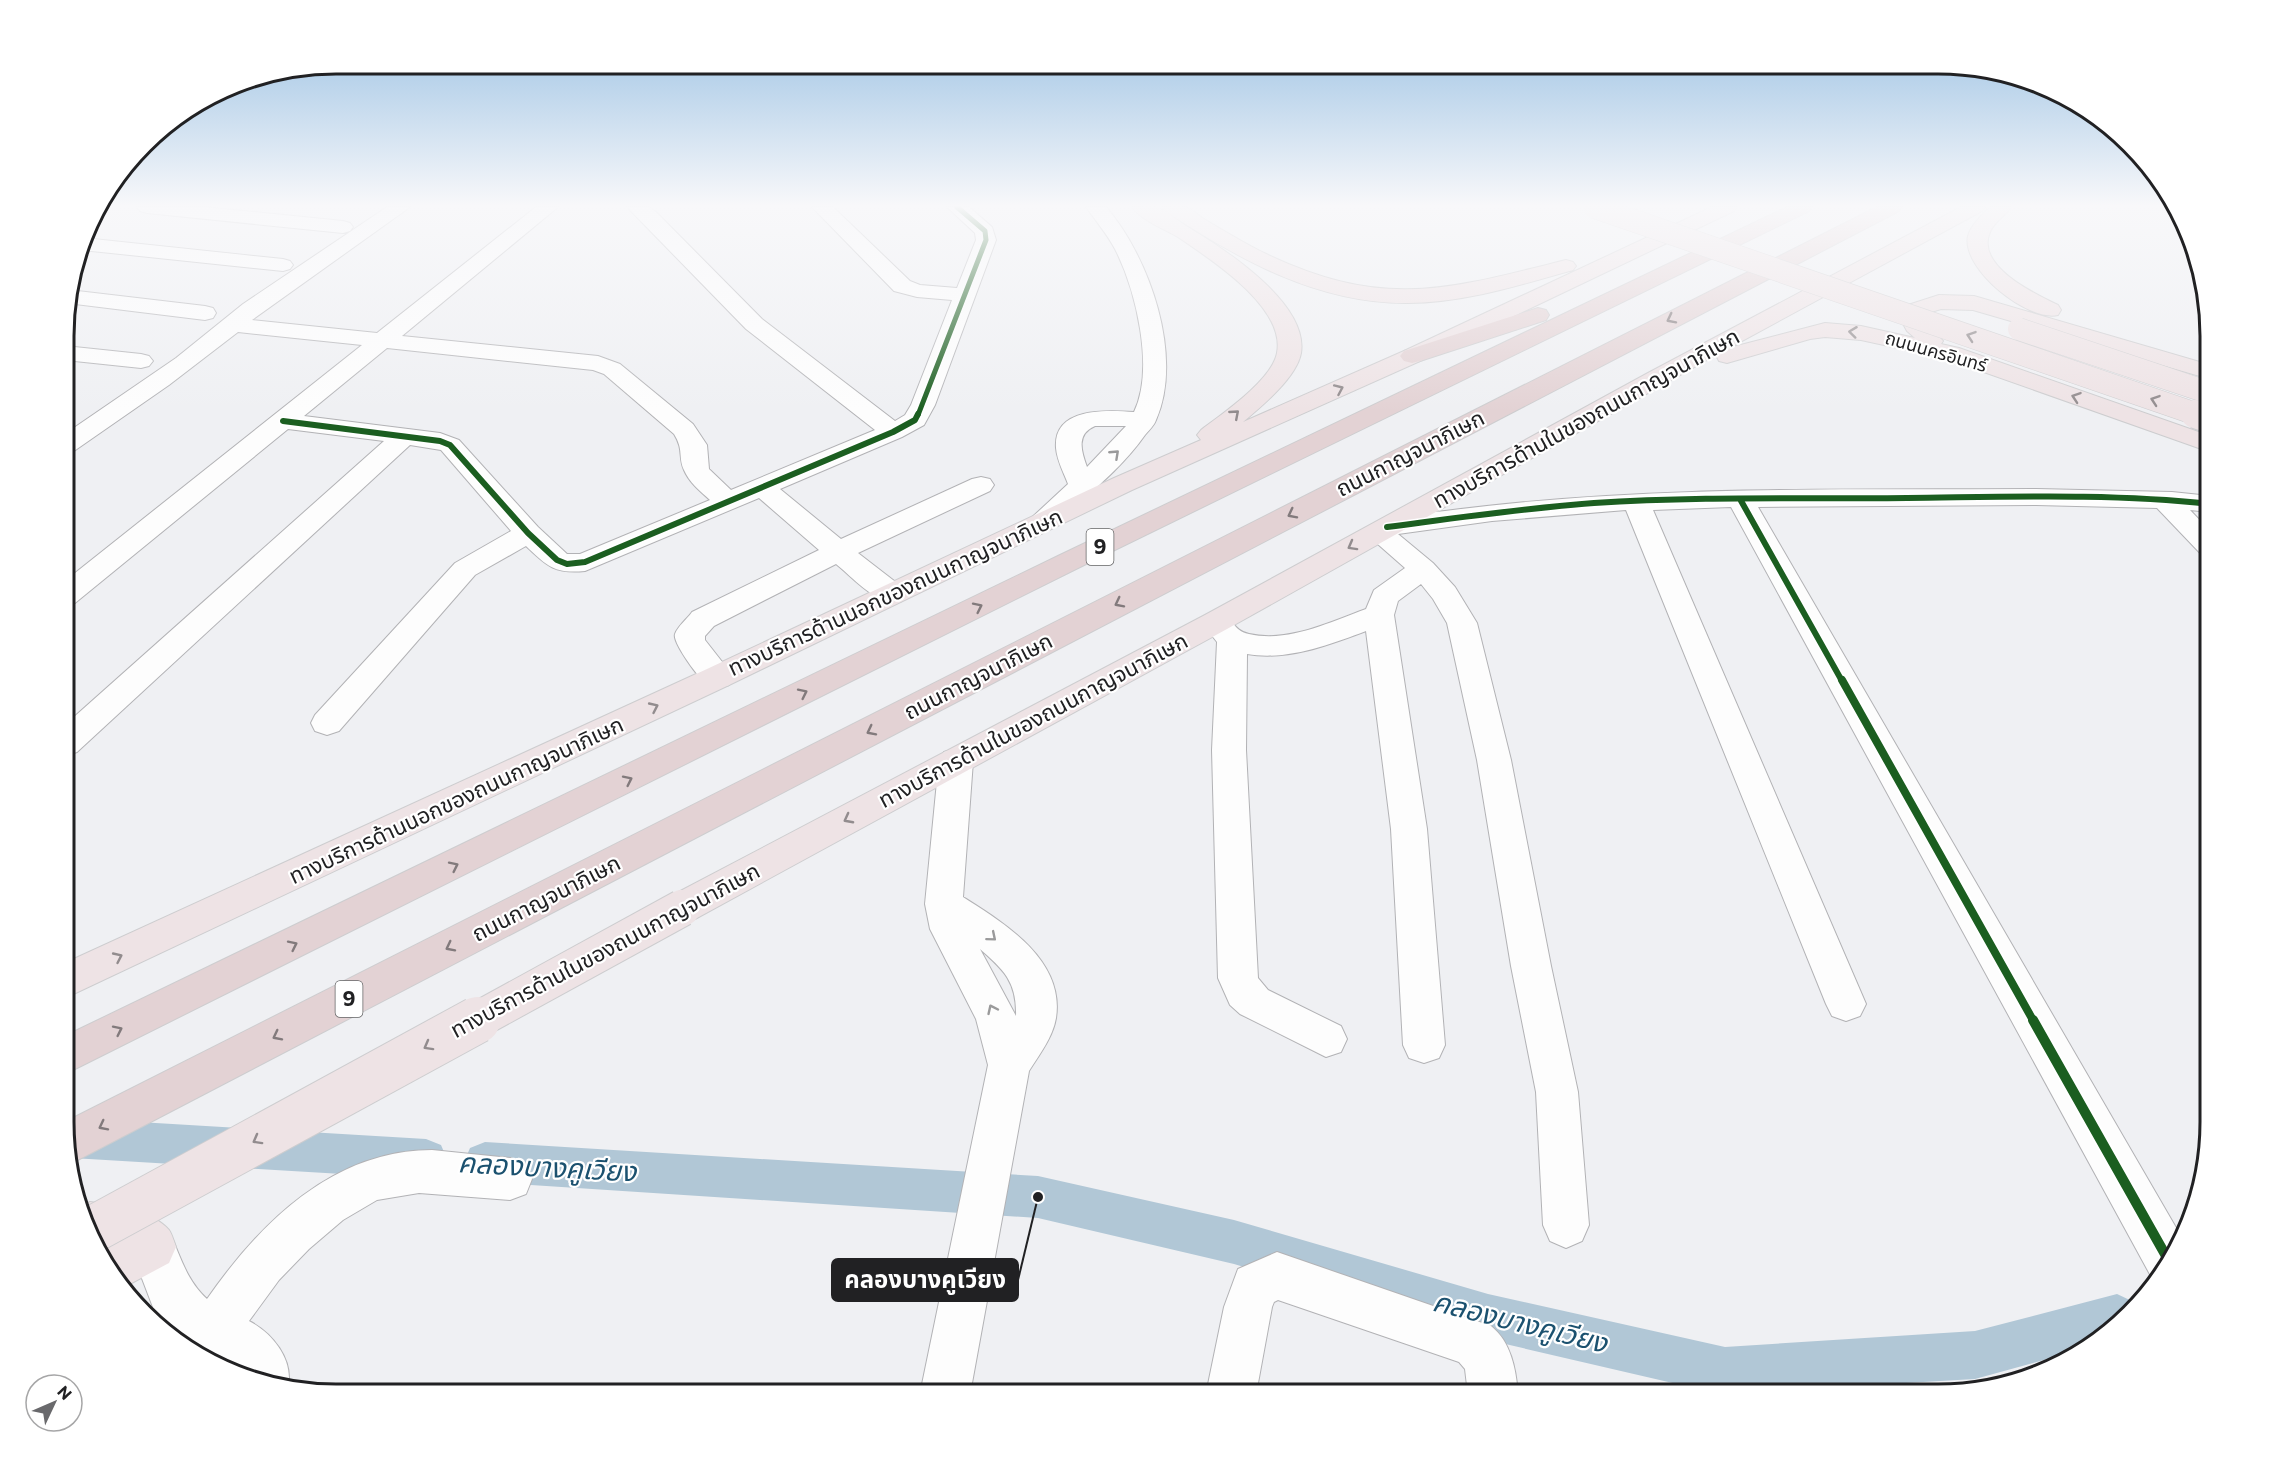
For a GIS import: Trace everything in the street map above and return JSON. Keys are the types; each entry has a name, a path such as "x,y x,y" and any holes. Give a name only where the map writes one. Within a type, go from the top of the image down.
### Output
{"highway":[{"name":"9","path":"74,1052 1079,557 1661,275"},
{"name":"ถนนกาญจนาภิเษก","path":"74,1140 1760,275"},
{"path":"1412,356 1555,309 1632,289"}],"main road":[{"path":"1172,462 1219,428 1261,390 1281,370 1289,352 1290,339 1283,319 1273,305 1243,275"},
{"path":"1302,275 1327,285 1366,294 1407,297 1448,294 1488,287 1531,275"},
{"name":"ทางบริการด้านนอกของถนนกาญจนาภิเษก","path":"74,977 718,677 1041,522 1412,356 1582,275"},
{"path":"1792,275 2200,416"},
{"name":"ทางบริการด้านในของถนนกาญจนาภิเษก","path":"96,1228 956,761 1224,631 1382,529 1848,275"},
{"path":"1856,275 1880,283"},
{"path":"1995,275 2015,293 2042,306 2078,323 2170,359"},
{"path":"1903,290 2200,390"},
{"path":"1951,353 1926,338 1915,326 1912,320 1916,310 1939,302 1974,303 2200,369"},
{"name":"ถนนนครอินทร์","path":"1656,378 1774,341 1825,330 1861,333 1951,353 2200,440"},
{"path":"95,1226 128,1230 141,1236 153,1247 117,1265"}],"street":[{"path":"74,440 181,366 251,309 301,275"},
{"path":"74,589 465,275"},
{"path":"706,275 754,324 893,432"},
{"path":"891,275 902,286 917,291 964,296"},
{"path":"283,421 441,441 450,445 528,533 557,560 574,565 763,488 893,432 915,420 972,275"},
{"path":"1041,522 1119,451 1144,420 1154,377 1151,332 1137,275"},
{"path":"77,297 205,313"},
{"path":"234,325 576,359 612,369 684,429 694,445 696,469 702,478 728,502"},
{"path":"74,353 141,361"},
{"path":"1081,484 1068,448 1069,437 1073,429 1087,419 1098,417 1144,420"},
{"path":"74,736 404,437"},
{"path":"718,677 690,642 690,635 703,619 839,551 981,485"},
{"path":"763,488 892,594"},
{"path":"1382,529 1492,513 1584,504 1740,499 1974,496 2169,500 2200,503"},
{"path":"1740,499 2165,1254"},
{"path":"2169,500 2200,521"},
{"path":"2169,500 2200,536"},
{"path":"1637,503 1846,1004"},
{"path":"1382,529 1445,594 1462,623 1494,760 1531,966 1557,1092 1566,1225"},
{"path":"327,723 465,569 528,533"},
{"path":"1423,569 1384,597 1379,615 1409,829 1424,1045"},
{"path":"1326,1039 1254,1002 1244,993 1238,978 1224,631 1260,646 1277,646 1379,615"},
{"path":"947,1384 1006,1086 996,1017 948,929 944,904 956,761"},
{"path":"185,1320 261,1264 331,1202 366,1182 404,1172 445,1172 510,1179"},
{"path":"153,1247 185,1320 250,1348 263,1363 264,1374"},
{"path":"1233,1384 1248,1307 1255,1286 1277,1276 1474,1343 1485,1351 1490,1362 1492,1384"}],"waterway":[{"name":"คลองบางคูเวียง","path":"74,1138 426,1159"},
{"name":"คลองบางคูเวียง","path":"485,1162 1038,1197 1234,1242 1488,1317 1725,1371 1975,1355 2110,1319"}],"cycle path":[{"path":"283,421 440,441 450,445 528,533 557,560 567,564 585,562 893,432 915,420 923,405 973,275"},
{"path":"1387,527 1492,513 1595,503 1740,499 2036,497 2172,500 2200,503"},
{"path":"1740,499 2165,1254"}],"place":[{"name":"คลองบางคูเวียง","path":"1038,1197"}]}
